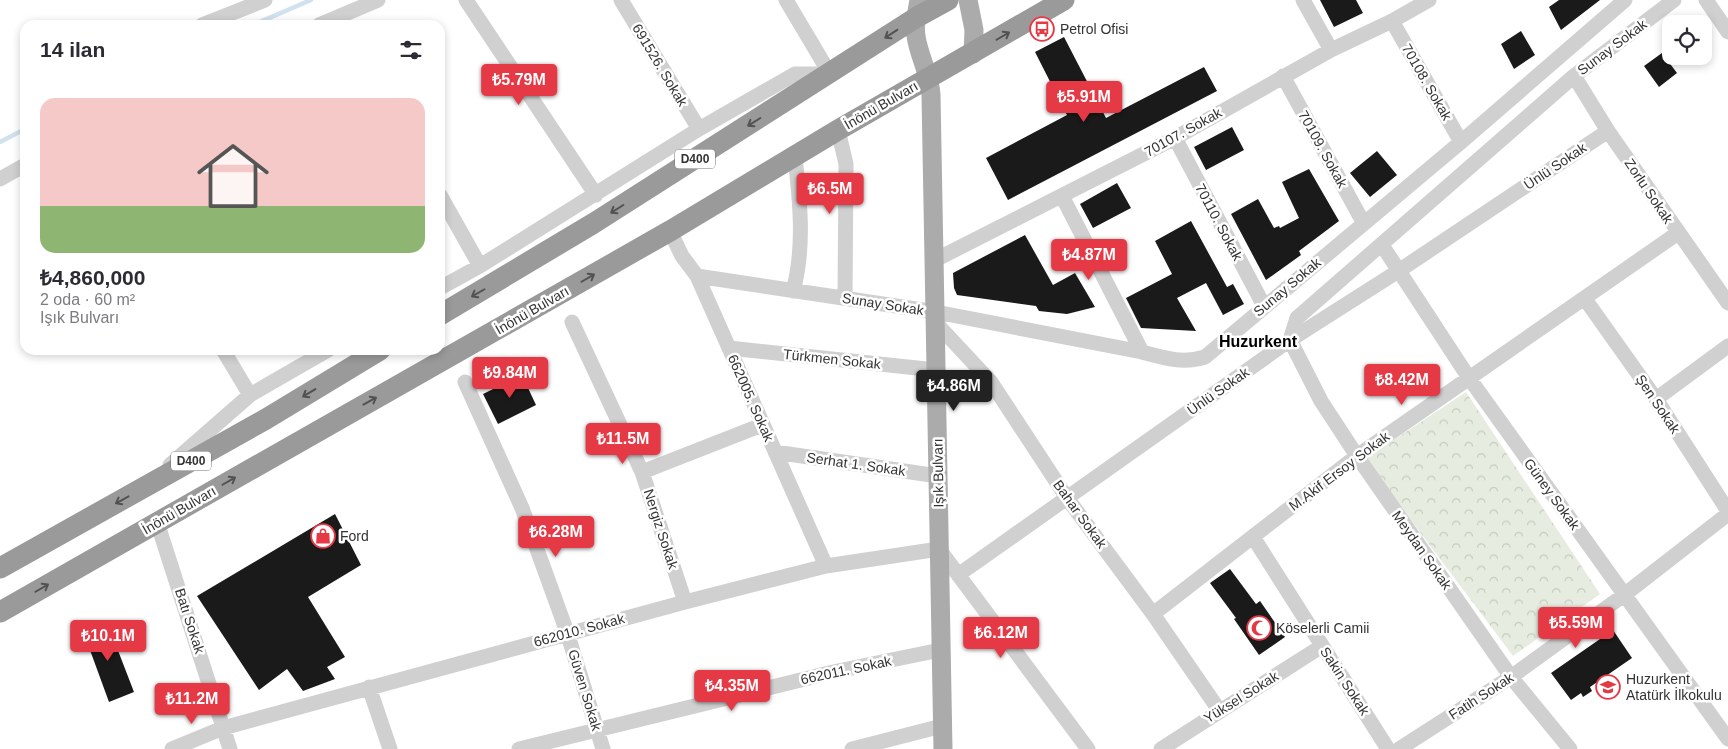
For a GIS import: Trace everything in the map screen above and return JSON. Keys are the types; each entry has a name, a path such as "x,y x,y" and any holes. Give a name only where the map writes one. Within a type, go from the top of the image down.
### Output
{"highway":[{"name":"D400","path":"445,312 594,223 830,74 918,8 948,0"},
{"name":"D400","path":"930,78 1064,0"},
{"name":"İnönü Bulvarı","path":"0,612 670,231 838,130 930,78"},
{"name":"D400","path":"0,568 266,419 372,355"}],"main road":[{"path":"968,0 974,30 973,54"},
{"path":"918,8 915,34 920,57 930,78"},
{"name":"Işık Bulvarı","path":"930,78 943,749"}],"street":[{"path":"215,20 265,0"},
{"path":"343,20 378,0"},
{"path":"466,0 596,195"},
{"name":"691526. Sokak","path":"621,0 699,129"},
{"path":"786,0 830,74"},
{"path":"1303,0 1331,50"},
{"name":"70107. Sokak","path":"935,260 1175,138 1283,76 1331,50 1392,21 1429,0"},
{"name":"Sunay Sokak","path":"697,276 845,298 936,318 1142,352 1173,360 1192,361 1205,357 1363,222 1461,142 1625,0"},
{"name":"Sunay Sokak","path":"1290,340 1297,318 1574,76 1674,0"},
{"path":"1706,0 1728,32"},
{"name":"70108. Sokak","path":"1392,21 1461,142"},
{"path":"445,285 596,195 699,129 795,74 830,74"},
{"name":"70109. Sokak","path":"1283,76 1363,222"},
{"name":"Zorlu Sokak","path":"1574,76 1608,130 1728,303"},
{"path":"838,130 846,164 845,298"},
{"name":"Ünlü Sokak","path":"958,575 1290,340 1400,270 1608,130"},
{"name":"70110. Sokak","path":"1175,138 1264,306"},
{"path":"793,291 798,272 800,202 795,157"},
{"path":"0,179 20,168"},
{"path":"1062,196 1142,352"},
{"path":"445,204 480,266"},
{"name":"662005. Sokak","path":"670,231 682,256 697,276 826,566"},
{"name":"M.Akif Ersoy Sokak","path":"1153,614 1357,456 1678,233"},
{"name":"Güney Sokak","path":"1382,245 1469,378 1728,739"},
{"name":"Şen Sokak","path":"1585,299 1656,399 1728,512"},
{"name":"Bahar Sokak","path":"936,318 991,382 1067,498 1153,614 1219,710"},
{"name":"Nergiz Sokak","path":"572,322 642,472 685,602"},
{"name":"Meydan Sokak","path":"1290,340 1321,401 1357,456 1511,677 1570,749"},
{"path":"1656,399 1728,346"},
{"name":"Türkmen Sokak","path":"728,348 936,370"},
{"path":"227,355 250,394"},
{"path":"146,486 250,394 319,355"},
{"name":"Güven Sokak","path":"465,382 522,508 567,632 603,749"},
{"path":"642,472 762,425"},
{"name":"Serhat 1. Sokak","path":"775,452 938,476"},
{"name":"Fatih Sokak","path":"1399,749 1511,677 1624,595 1728,512"},
{"name":"Batı Sokak","path":"157,522 230,749"},
{"name":"Sakin Sokak","path":"1253,537 1388,749"},
{"path":"939,549 1088,749"},
{"name":"662010. Sokak","path":"172,749 223,728 567,632 826,566 939,549"},
{"name":"Yüksel Sokak","path":"1161,749 1219,710 1322,646"},
{"name":"662011. Sokak","path":"519,749 833,672 940,650"},
{"path":"369,687 390,749"},
{"path":"852,749 942,726"}],"green space":[{"path":"1466,392 1600,594 1513,656 1365,459"}],"building":[{"path":"1320,0 1356,0 1363,13 1334,27"},
{"path":"1559,0 1600,0 1561,30 1549,7"},
{"path":"1521,31 1535,55 1514,69 1501,44"},
{"path":"1064,37 1106,118 1204,67 1217,91 1008,200 986,158 1067,115 1035,52"},
{"path":"1662,53 1662,65 1671,65 1677,73 1659,87 1644,66"},
{"path":"1232,127 1244,150 1206,170 1194,147"},
{"path":"1377,151 1397,175 1370,197 1350,173"},
{"path":"1309,169 1339,221 1299,251 1301,255 1266,280 1231,214 1258,199 1274,228 1279,226 1280,228 1299,218 1282,182"},
{"path":"1117,183 1131,208 1093,228 1080,204"},
{"path":"1191,221 1227,287 1233,284 1244,304 1223,315 1206,283 1177,298 1196,331 1141,328 1126,298 1172,274 1155,241"},
{"path":"1025,235 1053,285 1075,273 1095,307 1067,314 1039,311 1036,306 957,295 954,288 953,273"},
{"path":"522,375 536,405 498,424 483,394"},
{"path":"335,514 361,565 308,597 345,657 327,667 335,679 303,691 287,669 259,690 197,596"},
{"path":"1230,569 1256,604 1260,601 1285,637 1259,655 1234,619 1236,618 1210,583"},
{"path":"107,622 134,692 109,702 83,631"},
{"path":"1613,630 1632,658 1590,687 1592,691 1583,697 1581,693 1571,700 1551,673"}],"waterway":[{"path":"265,20 311,0"},
{"path":"0,142 20,132"}],"place":[{"name":"Petrol Ofisi","path":"1042,29"},
{"name":"Ford","path":"323,536"},
{"name":"Köselerli Camii","path":"1259,628"},
{"name":"Huzurkent Atatürk İlkokulu","path":"1608,687"}],"district":[{"name":"Huzurkent","path":"1258,341"}]}
